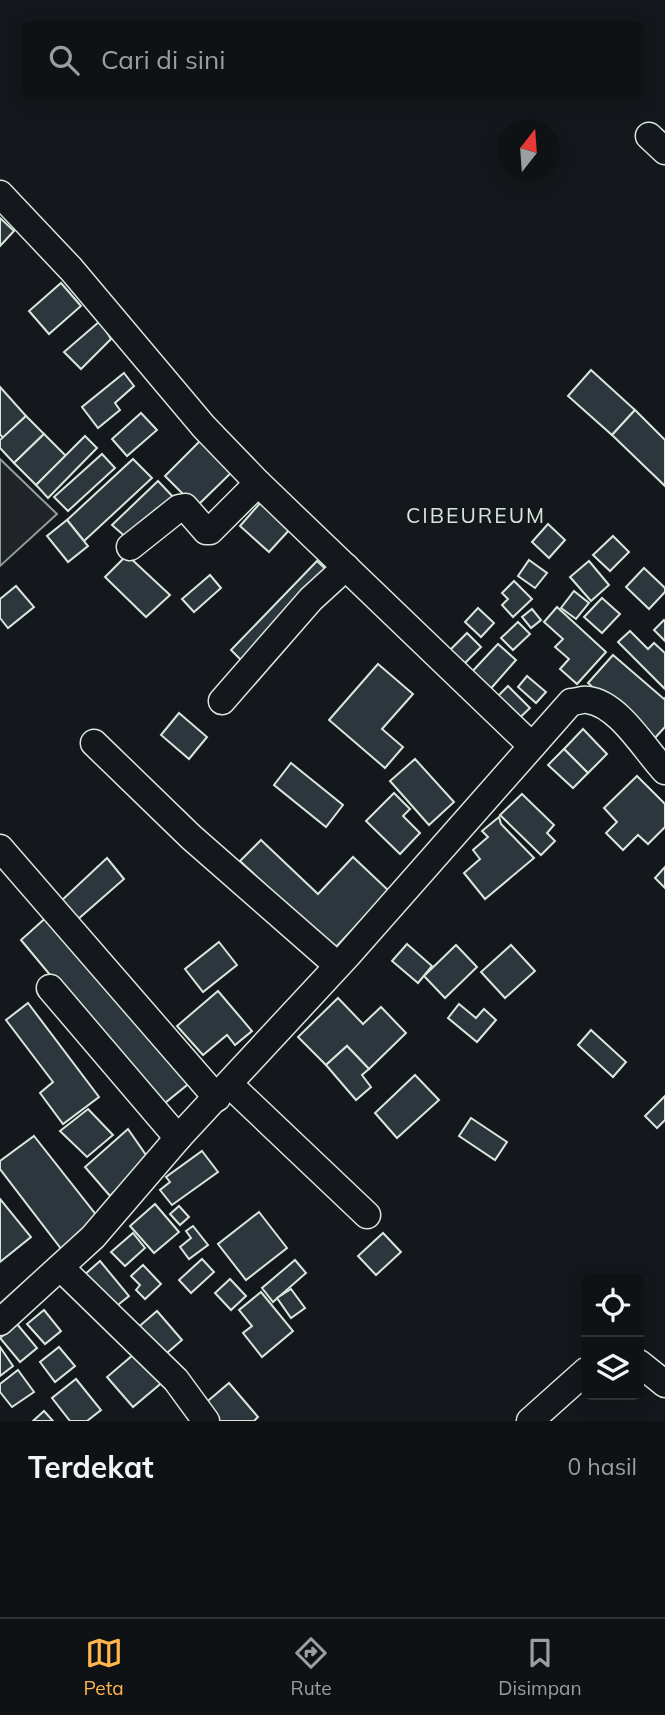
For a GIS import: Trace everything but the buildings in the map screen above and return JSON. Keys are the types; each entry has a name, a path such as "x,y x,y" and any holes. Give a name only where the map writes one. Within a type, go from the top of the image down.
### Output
{"street":[{"path":"0,194 71,270 204,427 258,483 532,746"},
{"path":"130,547 179,508 185,508 206,531 210,531 258,483"},
{"path":"222,701 312,599 346,567"},
{"path":"0,1322 93,1237 178,1138 337,965 571,702 587,700 604,707 660,756"},
{"path":"94,743 191,837 337,965"},
{"path":"0,848 223,1091 367,1216"},
{"path":"50,988 178,1138"},
{"path":"61,1268 176,1380 206,1421"},
{"path":"644,1367 665,1384"},
{"path":"530,1421 581,1375"}],"shaded area":[{"path":"0,459 57,514 0,566"}],"district":[{"name":"CIBEUREUM","path":"476,515"}]}
